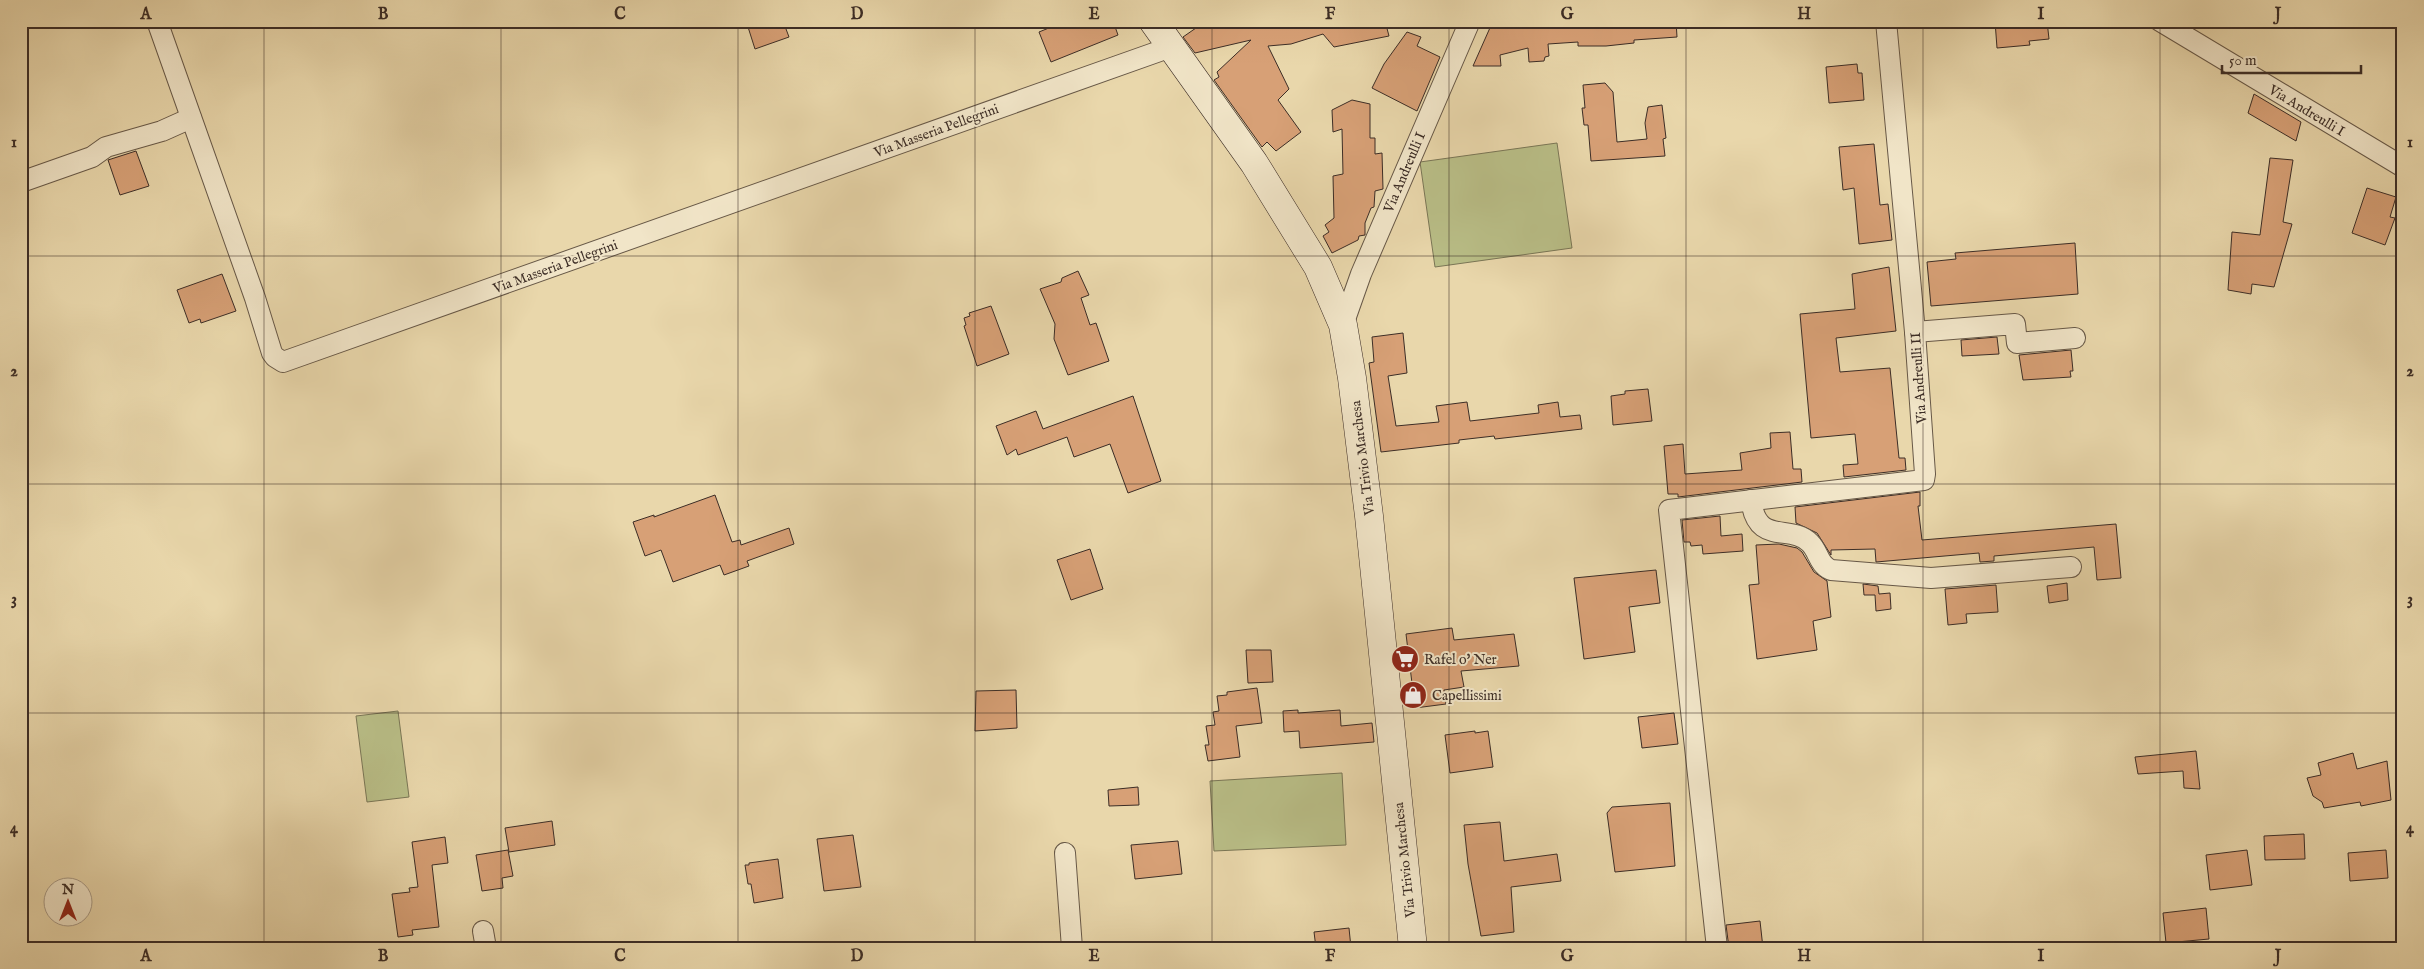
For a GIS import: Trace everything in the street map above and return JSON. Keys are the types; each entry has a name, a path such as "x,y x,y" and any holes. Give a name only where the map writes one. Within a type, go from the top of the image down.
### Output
{"street":[{"name":"Via Masseria Pellegrini","path":"157,21 255,298 272,353 279,361 287,362 1171,47"},
{"name":"Via Trivio Marchesa","path":"1153,21 1254,163 1318,267 1343,325 1352,378 1369,516 1413,948"},
{"name":"Via Andreulli I","path":"1343,325 1365,265 1470,21"},
{"name":"Via Andreulli II","path":"1717,948 1669,510 1924,480 1915,332 1886,21"},
{"name":"Via Andreulli I","path":"2160,21 2403,167"},
{"path":"21,182 92,157 106,146 162,131 191,118"},
{"path":"1915,332 2015,324 2017,343 2075,338"},
{"path":"1751,500 1753,514 1764,528 1809,542 1823,566 1831,570 1931,578 2071,567"},
{"path":"1064,853 1072,948"}],"green space":[{"path":"1557,143 1572,248 1435,267 1420,162"},
{"path":"398,711 409,797 367,802 356,716"},
{"path":"1342,773 1346,845 1214,851 1210,781"}],"building":[{"path":"763,21 783,21 789,37 755,49 748,27"},
{"path":"1066,21 1113,21 1118,35 1051,62 1039,32"},
{"path":"1206,21 1385,21 1389,36 1334,47 1323,34 1291,44 1268,46 1289,89 1278,100 1301,132 1276,151 1267,142 1262,147 1214,80 1219,77 1217,72 1251,40 1195,53 1183,37"},
{"path":"1493,21 1676,21 1677,37 1634,40 1634,43 1606,46 1578,46 1578,42 1548,44 1549,56 1545,57 1544,61 1529,62 1528,48 1500,55 1501,66 1473,66"},
{"path":"1995,21 2047,21 2049,39 2029,41 2030,45 1997,48"},
{"path":"1407,32 1421,37 1417,46 1440,57 1417,111 1372,88 1384,64"},
{"path":"1857,64 1858,73 1862,73 1864,100 1829,103 1826,67"},
{"path":"1605,83 1613,92 1617,142 1647,139 1645,123 1648,107 1662,105 1666,138 1663,139 1665,156 1591,161 1588,125 1584,125 1582,108 1585,108 1583,85"},
{"path":"2254,94 2301,122 2296,141 2248,113"},
{"path":"1352,100 1370,104 1370,138 1375,138 1375,154 1382,153 1383,189 1375,191 1374,207 1371,208 1365,223 1365,235 1359,236 1358,240 1332,253 1323,236 1329,232 1325,225 1334,218 1333,176 1343,174 1342,129 1333,132 1332,110"},
{"path":"1874,144 1880,205 1888,204 1892,240 1859,244 1854,188 1843,190 1839,147"},
{"path":"136,151 149,186 120,195 108,160"},
{"path":"2270,158 2293,160 2283,222 2292,224 2274,287 2252,284 2251,294 2228,290 2232,232 2260,235"},
{"path":"2367,188 2396,197 2390,217 2395,218 2385,245 2352,233"},
{"path":"2075,243 2078,294 1931,306 1927,262 1956,259 1955,253"},
{"path":"1889,267 1896,331 1836,338 1840,372 1890,368 1899,458 1905,458 1906,470 1844,477 1843,465 1858,464 1855,434 1811,438 1800,314 1855,309 1852,274"},
{"path":"1078,271 1089,295 1081,298 1090,325 1096,323 1109,361 1068,375 1054,339 1055,324 1040,289 1061,282 1062,278"},
{"path":"222,274 236,311 201,323 200,319 189,323 177,290"},
{"path":"991,306 1009,354 977,366 964,326 966,325 964,318 970,316 969,313"},
{"path":"1403,333 1407,373 1388,376 1396,426 1439,422 1436,406 1467,402 1470,421 1539,413 1538,405 1558,402 1560,417 1580,415 1582,429 1495,439 1494,436 1459,440 1459,443 1381,452 1369,363 1374,362 1372,337"},
{"path":"1997,337 1999,354 1962,356 1961,340"},
{"path":"2071,350 2073,371 2070,371 2071,377 2023,380 2019,355"},
{"path":"1648,389 1652,421 1613,425 1611,396 1625,394 1625,391"},
{"path":"1133,396 1161,481 1128,493 1110,444 1074,457 1067,437 1018,455 1016,449 1007,455 996,426 1036,411 1043,429"},
{"path":"1790,432 1793,469 1801,469 1802,482 1678,497 1678,494 1668,494 1664,446 1683,444 1685,474 1742,470 1740,453 1771,448 1770,433"},
{"path":"1920,492 1920,506 1918,506 1922,540 2116,524 2121,578 2097,580 2094,547 1994,556 1994,561 1980,562 1979,553 1876,562 1875,549 1831,550 1831,555 1817,533 1796,523 1795,507"},
{"path":"715,495 732,542 740,540 741,545 789,528 794,544 747,561 749,566 724,575 720,565 673,582 661,550 645,556 633,522 654,515 654,517"},
{"path":"1720,516 1721,536 1742,534 1743,551 1703,554 1702,545 1691,546 1690,542 1684,542 1682,520"},
{"path":"1779,544 1797,548 1802,552 1814,572 1827,581 1831,617 1813,621 1817,650 1757,659 1749,585 1759,584 1756,545"},
{"path":"1090,549 1103,589 1071,600 1057,560"},
{"path":"1656,570 1660,603 1629,607 1635,652 1584,659 1574,578"},
{"path":"2067,583 2068,600 2049,603 2047,586"},
{"path":"1863,584 1878,586 1879,594 1890,593 1891,609 1876,611 1875,595 1864,595"},
{"path":"1996,585 1998,612 1966,614 1967,623 1948,625 1945,589"},
{"path":"1452,628 1454,640 1514,634 1519,666 1461,671 1464,687 1444,690 1446,704 1415,708 1406,634"},
{"path":"1246,650 1271,650 1273,682 1248,683"},
{"path":"1257,688 1262,723 1236,726 1240,757 1208,761 1205,745 1209,745 1206,726 1215,725 1213,712 1219,711 1217,696 1227,695 1227,692"},
{"path":"1016,690 1017,728 975,731 976,691"},
{"path":"1298,710 1298,713 1340,710 1341,726 1372,723 1374,742 1300,748 1299,731 1284,732 1283,711"},
{"path":"1674,713 1678,744 1642,748 1638,717"},
{"path":"1475,731 1475,733 1488,731 1493,767 1450,773 1445,735"},
{"path":"2196,751 2200,789 2184,788 2183,771 2138,774 2135,757"},
{"path":"2353,753 2357,769 2387,761 2391,800 2361,806 2360,802 2324,808 2322,802 2313,796 2307,778 2321,775 2318,763"},
{"path":"1138,787 1139,805 1109,806 1108,790"},
{"path":"1670,803 1675,866 1615,872 1607,813 1612,807"},
{"path":"552,821 555,845 509,852 505,828"},
{"path":"1500,822 1504,861 1557,854 1561,881 1511,887 1514,932 1481,936 1468,864 1464,825"},
{"path":"2304,834 2305,859 2265,860 2264,836"},
{"path":"853,835 861,887 824,891 817,839"},
{"path":"445,837 448,863 432,865 439,927 412,930 413,935 398,937 392,894 410,892 409,888 418,887 412,842"},
{"path":"1178,841 1182,874 1135,879 1131,845"},
{"path":"508,850 513,876 502,878 503,888 482,891 476,855"},
{"path":"2247,850 2252,885 2210,890 2206,855"},
{"path":"2386,850 2388,878 2350,881 2348,853"},
{"path":"778,859 783,898 754,903 745,865"},
{"path":"2206,908 2209,939 2166,943 2163,913"},
{"path":"1760,921 1763,948 1729,948 1726,925"},
{"path":"1349,928 1351,948 1316,948 1314,932"}],"place":[{"name":"Rafel o' Ner","path":"1405,659"},
{"name":"Capellissimi","path":"1413,695"}]}
